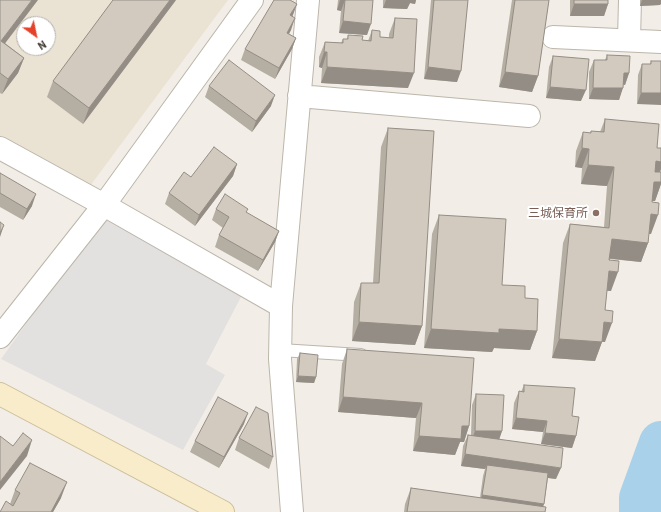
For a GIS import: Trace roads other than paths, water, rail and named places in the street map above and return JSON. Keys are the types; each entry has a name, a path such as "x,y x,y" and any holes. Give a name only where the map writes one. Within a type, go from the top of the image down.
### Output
{"street":[{"path":"0,337 104,204 252,0"},
{"path":"292,512 280,350 281,306 308,0"},
{"path":"629,40 630,0"},
{"path":"553,37 661,42"},
{"path":"299,96 529,116"},
{"path":"0,148 104,204 281,306"},
{"path":"0,394 223,512"}],"lane":[{"path":"280,350 375,356"}],"waterway":[{"path":"641,512 641,498 661,443"}],"place":[{"name":"三城保育所","path":"596,213"}]}
